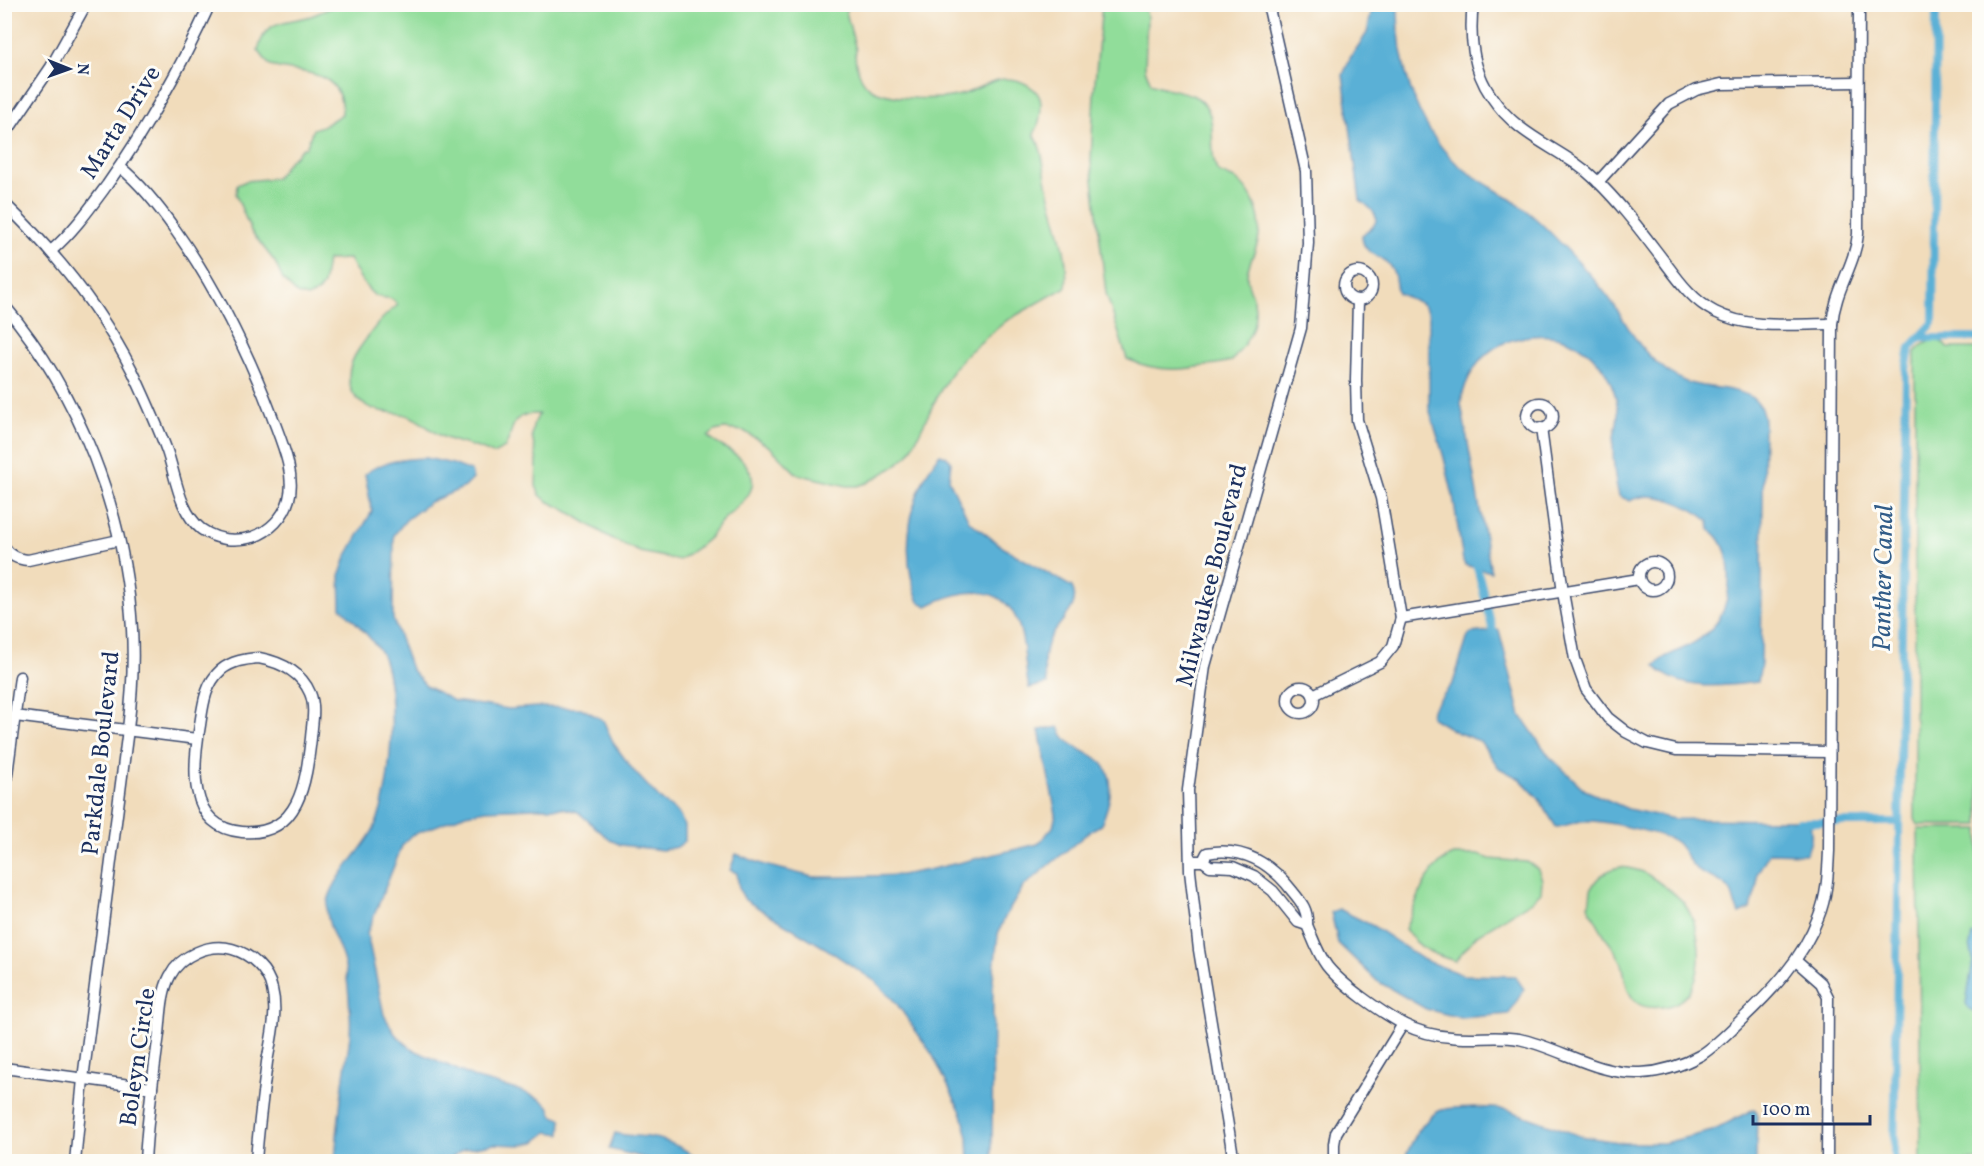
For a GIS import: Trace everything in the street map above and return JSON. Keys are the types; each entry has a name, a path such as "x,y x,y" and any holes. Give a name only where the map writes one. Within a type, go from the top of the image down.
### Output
{"street":[{"path":"4,136 51,68 86,4"},
{"name":"Marta Drive","path":"51,251 74,229 120,167 177,71 210,4"},
{"name":"Milwaukee Boulevard","path":"1234,1161 1199,950 1190,861 1188,790 1205,666 1301,328 1308,243 1306,171 1268,4"},
{"path":"1473,4 1471,31 1475,56 1482,79 1491,96 1506,115 1527,134 1577,164 1598,182 1683,286 1705,307 1734,320 1748,323 1832,324"},
{"path":"1203,861 1207,853 1238,852 1262,863 1285,881 1308,914 1307,925 1320,956 1338,978 1403,1024 1420,1031 1451,1038 1518,1039 1607,1070 1640,1073 1658,1071 1689,1061 1717,1043 1755,1007 1796,960 1819,916 1827,882 1832,324 1833,306 1857,248 1859,4"},
{"path":"1598,182 1669,104 1696,90 1721,84 1858,82"},
{"path":"4,203 51,251 107,327 132,371 152,414 168,454 183,504 193,520 211,535 234,540 256,536 272,526 285,509 289,499 290,478 280,439 250,361 221,302 186,245 146,192 120,167"},
{"path":"1313,695 1380,662 1393,646 1401,618 1381,498 1357,420 1358,300"},
{"name":"Parkdale Boulevard","path":"4,305 42,356 75,414 101,476 119,540 128,588 132,628 129,729 82,1079 75,1161"},
{"path":"1541,428 1563,592 1575,659 1586,689 1608,718 1626,732 1647,743 1676,750 1829,752"},
{"path":"4,547 9,554 18,559 28,560 119,540"},
{"path":"1401,618 1639,579"},
{"path":"259,658 274,661 297,675 310,693 313,716 303,791 287,818 273,827 253,832 233,830 213,819 206,812 195,787 197,739 208,688 220,671 237,662 259,658"},
{"path":"4,796 20,677"},
{"path":"15,716 197,739"},
{"path":"1190,861 1203,861 1210,866 1225,866 1254,876 1273,891 1298,922 1307,925"},
{"path":"1273,891 1285,881"},
{"name":"Boleyn Circle","path":"145,1161 166,986 176,968 192,955 210,949 231,949 249,956 269,980 274,1000 256,1161"},
{"path":"1796,960 1821,983 1828,997 1827,1161"},
{"path":"1334,1161 1336,1132 1403,1024"},
{"path":"4,1068 152,1088"}],"green space":[{"path":"338,5 847,5 846,12 856,50 857,66 865,83 873,90 905,98 943,98 964,94 990,82 1007,79 1023,83 1037,93 1040,98 1041,111 1034,134 1041,150 1063,246 1067,273 1066,287 1006,321 968,353 954,368 939,393 909,454 894,467 867,483 847,486 797,474 770,447 744,431 724,429 715,431 708,437 739,457 750,470 752,488 748,495 720,523 709,538 679,560 640,552 614,540 540,495 536,486 537,462 532,436 533,426 539,414 529,414 518,419 514,423 505,448 493,454 441,436 411,417 378,410 357,399 352,392 349,375 354,358 377,325 398,305 390,298 379,297 372,293 349,259 327,260 323,285 317,293 307,297 297,294 283,280 275,262 251,231 236,195 237,185 246,181 276,178 288,162 303,148 306,148 313,129 325,125 342,114 340,99 335,88 328,81 307,73 270,66 258,50 262,39 271,27 311,16"},
{"path":"1102,5 1144,5 1147,16 1145,69 1151,83 1192,95 1206,106 1211,120 1213,158 1217,171 1238,181 1243,186 1258,213 1259,235 1247,278 1254,302 1255,319 1250,334 1232,361 1192,368 1167,369 1127,359 1106,293 1091,162 1094,93"},
{"path":"1932,340 1942,342 1948,348 1979,348 1979,825 1918,825 1915,819 1915,352"},
{"path":"1918,829 1979,829 1979,1161 1921,1161"},
{"path":"1454,855 1479,855 1490,859 1527,862 1538,869 1542,880 1541,892 1532,901 1477,935 1455,961 1427,950 1416,942 1405,929 1429,876 1444,860"},
{"path":"1621,867 1640,871 1652,877 1680,899 1691,915 1699,947 1699,964 1688,993 1677,1002 1655,1007 1639,1004 1632,998 1622,964 1588,905 1591,890 1596,881 1607,872"}],"water":[{"path":"1373,4 1398,5 1401,47 1411,90 1429,129 1456,163 1530,213 1548,230 1599,285 1641,346 1664,369 1689,383 1748,395 1762,410 1764,423 1761,664 1758,682 1718,686 1690,684 1665,675 1655,666 1664,658 1694,643 1713,627 1719,618 1724,608 1729,585 1726,553 1719,538 1710,530 1709,521 1691,509 1660,497 1639,497 1630,501 1619,496 1613,458 1618,410 1613,389 1605,371 1593,357 1579,346 1562,339 1544,335 1524,337 1495,347 1481,360 1466,385 1461,404 1491,572 1465,565 1453,496 1429,408 1429,315 1420,303 1398,293 1392,269 1369,251 1363,242 1362,235 1374,226 1376,217 1371,209 1360,200 1343,75 1350,58 1367,33"},
{"path":"940,454 946,456 951,462 949,480 969,521 1004,548 1072,587 1074,602 1071,609 1051,635 1046,646 1044,662 1047,684 1029,688 1021,631 1011,609 1002,600 978,592 952,596 927,606 919,602 909,565 910,525 920,487"},
{"path":"426,458 471,471 473,479 465,487 430,502 406,520 394,535 393,619 411,669 426,686 454,701 509,709 581,708 603,720 614,744 633,770 659,798 678,813 685,826 685,841 677,847 662,850 621,845 610,840 578,812 563,808 486,810 466,814 410,836 402,846 367,933 384,1015 395,1034 412,1049 477,1079 521,1091 540,1099 549,1106 553,1116 562,1119 561,1134 548,1132 535,1142 521,1145 493,1144 464,1149 446,1161 335,1161 350,1021 346,972 330,927 327,907 334,886 375,826 386,789 391,741 390,693 382,655 341,608 340,574 346,557 372,511 365,474 386,463"},
{"path":"1499,630 1521,716 1549,756 1585,790 1628,809 1674,819 1809,820 1811,838 1806,854 1769,853 1757,874 1757,887 1750,909 1740,914 1728,888 1696,869 1677,843 1671,839 1603,822 1579,822 1556,827 1539,799 1520,779 1499,768 1480,741 1456,732 1431,717 1432,709 1453,683 1468,636 1471,633"},
{"path":"1059,727 1068,741 1097,758 1106,769 1111,785 1109,801 1101,825 1090,831 1023,887 1005,917 998,934 993,979 992,1161 969,1161 968,1137 962,1114 932,1054 897,1004 876,982 745,900 739,889 737,873 730,870 736,854 765,865 813,877 901,875 1038,844 1053,827 1056,814 1039,730"},
{"path":"1339,909 1373,926 1424,960 1463,975 1515,976 1524,989 1509,1014 1461,1018 1426,1009 1377,981 1338,943 1331,912"},
{"path":"1979,932 1979,1006 1978,1010 1973,1011 1966,1003 1973,960 1970,945 1972,935"},
{"path":"1473,1107 1506,1109 1580,1136 1624,1143 1664,1143 1712,1131 1754,1109 1757,1112 1756,1162 1407,1161 1405,1158 1414,1138 1433,1115 1446,1109"},
{"path":"615,1133 666,1141 702,1161 657,1161 609,1149"}],"waterway":[{"name":"Panther Canal","path":"1894,1162 1906,370 1910,348 1933,323 1936,4"},
{"path":"1920,338 1980,338"},
{"path":"1475,559 1495,639"},
{"path":"1799,822 1899,822"}]}
